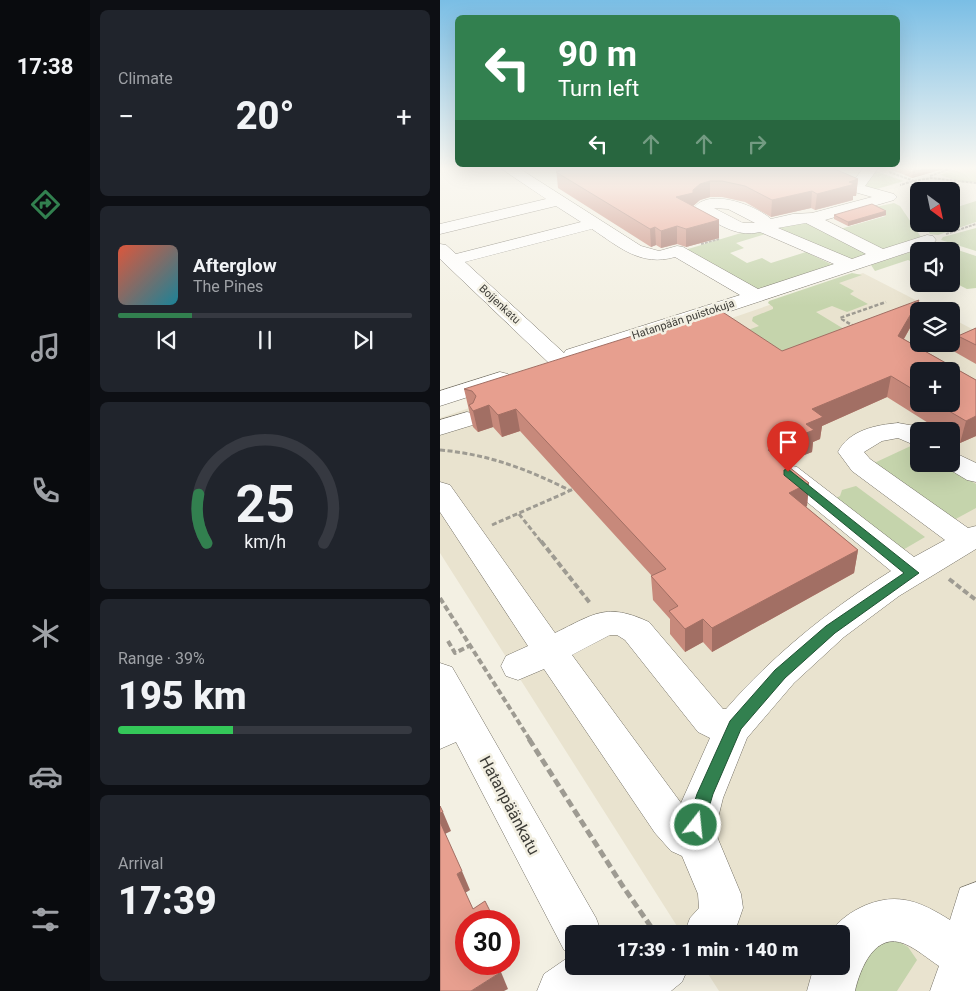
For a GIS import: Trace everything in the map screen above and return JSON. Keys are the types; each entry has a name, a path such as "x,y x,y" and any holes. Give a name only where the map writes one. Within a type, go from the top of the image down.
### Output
{"street":[{"path":"440,230 508,213"},
{"path":"577,213 635,250 658,256 677,252 756,296"},
{"path":"758,228 826,213"},
{"path":"808,218 882,255"},
{"path":"446,255 593,224"},
{"path":"758,228 851,265"},
{"name":"Hatanpään puistokuja","path":"440,399 927,240"},
{"name":"Boijenkatu","path":"446,255 540,366"},
{"path":"440,428 467,419"},
{"path":"713,925 720,909 721,895 698,842 696,825 705,794 735,725 780,674 830,630 913,573 971,538 861,465 851,452 856,444 887,432 907,432 910,434"},
{"path":"960,464 976,474"},
{"path":"788,472 913,573"},
{"path":"440,491 549,650 669,819 686,837 698,842"},
{"path":"518,666 606,623 621,623 631,626 642,637 711,721 719,725 735,725"},
{"name":"Hatanpäänkatu","path":"440,677 452,726 574,925"},
{"path":"959,974 976,904"},
{"path":"850,944 863,930 885,921 898,920 920,929 959,974"},
{"path":"561,991 585,975"},
{"path":"603,975 612,991"},
{"path":"632,991 654,975"},
{"path":"831,991 835,975"}],"path":[{"path":"927,240 976,224"},
{"path":"677,252 758,228"},
{"path":"857,328 840,318 886,302"},
{"path":"440,450 478,454 520,467 570,490"},
{"path":"570,490 571,485"},
{"path":"470,534 579,487"},
{"path":"440,598 622,885 650,925"},
{"path":"448,641 455,653 469,646"}],"shaded area":[{"path":"863,273 919,302 910,302 910,352 960,352 960,323 976,331 976,991 719,991 709,975 850,975 850,925 676,925 440,553 440,418"}],"green space":[{"path":"881,213 905,213 910,221 910,232 918,232 921,237 885,251 840,229 886,216"},
{"path":"960,213 976,213 976,222 960,227"},
{"path":"792,221 808,223 872,255 853,260 775,227"},
{"path":"976,228 976,251 960,246 960,242 941,240 943,237"},
{"path":"751,230 766,234 736,243 744,248 730,253 747,263 762,258 771,263 806,252 835,266 758,289 751,288 688,251 688,249"},
{"path":"929,232 947,232 938,235"},
{"path":"960,251 976,256 976,288 967,289 960,286"},
{"path":"910,252 910,261 875,271 871,265"},
{"path":"852,273 862,275 839,283 854,291 850,294 868,304 847,312 832,306 816,312 862,340 797,365 748,330 759,326 752,321 753,317 773,309 768,303 769,301"},
{"path":"910,446 910,472 957,472 976,484 976,508 952,521 872,464"},
{"path":"856,486 925,537 901,551 836,498 840,496 842,490"},
{"path":"896,940 908,947 917,960 897,991 846,991 859,966 871,952 886,942"}],"building":[{"path":"624,213 706,213 719,220 686,229 677,226 661,231 655,227 650,229"},
{"path":"840,213 878,213 848,222 834,215"},
{"path":"910,303 910,315 898,336 910,343 910,352 926,352 944,362 910,362 910,388 891,376 812,409 823,417 806,424 814,430 780,443 768,450 809,483 789,493 858,550 712,628 703,619 685,629 669,611 678,606 651,576 666,569 516,409 498,415 489,405 473,411 469,405 473,403 476,396 472,391 464,389 718,309 782,351"},
{"path":"976,328 976,345 960,337 960,335"},
{"path":"960,371 976,380 976,416 966,421 951,412 960,412"},
{"path":"440,822 462,871 457,874 473,909 485,901 490,910 455,910 455,975 496,975 471,991 440,991"}],"route":[{"path":"696,825 705,794 735,725 780,674 830,630 913,573 788,472"}]}
